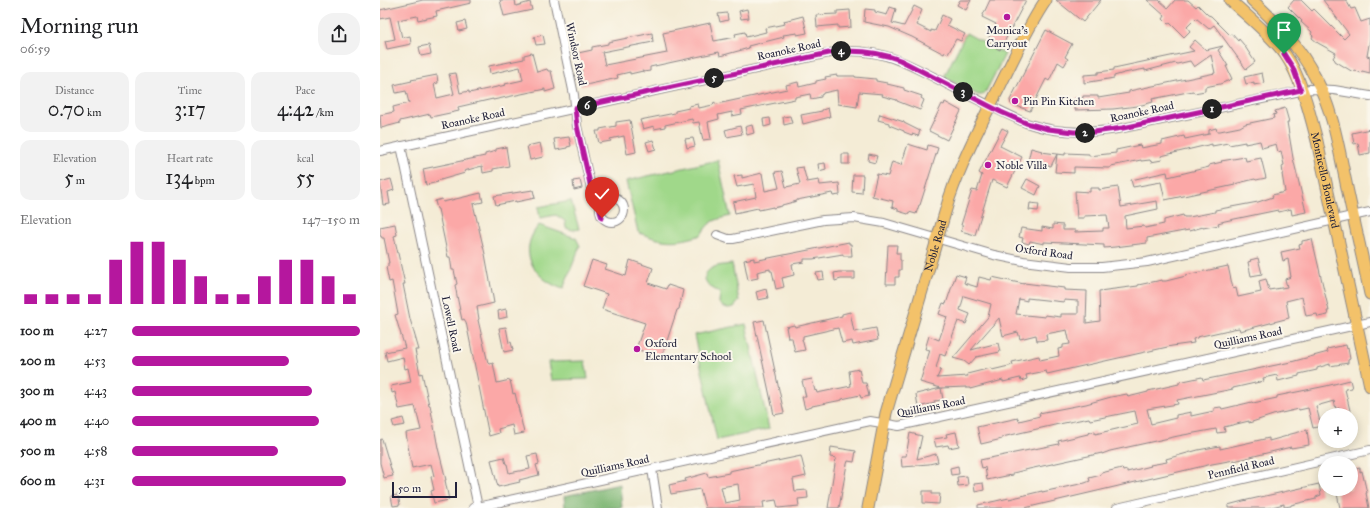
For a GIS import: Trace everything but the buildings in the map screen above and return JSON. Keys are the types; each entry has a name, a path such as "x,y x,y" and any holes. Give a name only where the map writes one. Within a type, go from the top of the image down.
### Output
{"main road":[{"name":"Noble Road","path":"868,508 884,424 937,238 958,172 1032,23 1046,0"},
{"name":"Monticello Boulevard","path":"1230,0 1280,48 1332,120 1370,294"},
{"name":"Monticello Boulevard","path":"1252,0 1295,44 1308,64 1317,141 1370,386"}],"street":[{"name":"Windsor Road","path":"554,0 574,95 577,126 591,188 595,197 602,204"},
{"name":"Roanoke Road","path":"380,151 829,53 854,50 873,52 900,60 1026,123 1064,132 1092,132 1123,128 1311,89"},
{"path":"1311,89 1370,96"},
{"name":"Lowell Road","path":"402,146 476,507"},
{"name":"Oxford Road","path":"717,235 733,239 816,221 846,218 864,219 881,222 994,255 1023,261 1064,267 1100,267 1146,262 1370,212"},
{"name":"Quilliams Road","path":"476,507 870,421 899,426 1370,322"},
{"name":"Pennfield Road","path":"1117,508 1370,450"},
{"path":"652,469 658,508"}],"green space":[{"path":"966,33 1005,54 985,93 982,95 978,95 944,77"},
{"path":"718,160 730,216 712,222 701,235 684,239 670,241 662,240 638,232 626,181"},
{"path":"571,201 579,229 573,230 566,228 565,221 556,215 540,218 538,207"},
{"path":"539,225 576,238 580,246 563,289 544,279 532,263 529,254 529,245 532,235"},
{"path":"732,264 739,301 734,307 728,308 719,303 720,292 712,288 706,282 705,275 714,267"},
{"path":"746,324 769,429 717,440 694,335"},
{"path":"585,361 588,379 551,380 548,362"},
{"path":"620,484 622,508 565,508 564,496"}],"place":[{"name":"Monica's Carryout","path":"1007,17"},
{"name":"Pin Pin Kitchen","path":"1015,101"},
{"name":"Noble Villa","path":"988,165"},
{"name":"Oxford Elementary School","path":"637,349"}],"route":[{"path":"602,218 600,214 600,207 602,204 593,195 591,188 577,126 575,108 829,53 861,50 882,54 900,60 1001,112 1026,123 1064,132 1109,131 1301,90 1293,68 1284,54"}]}
